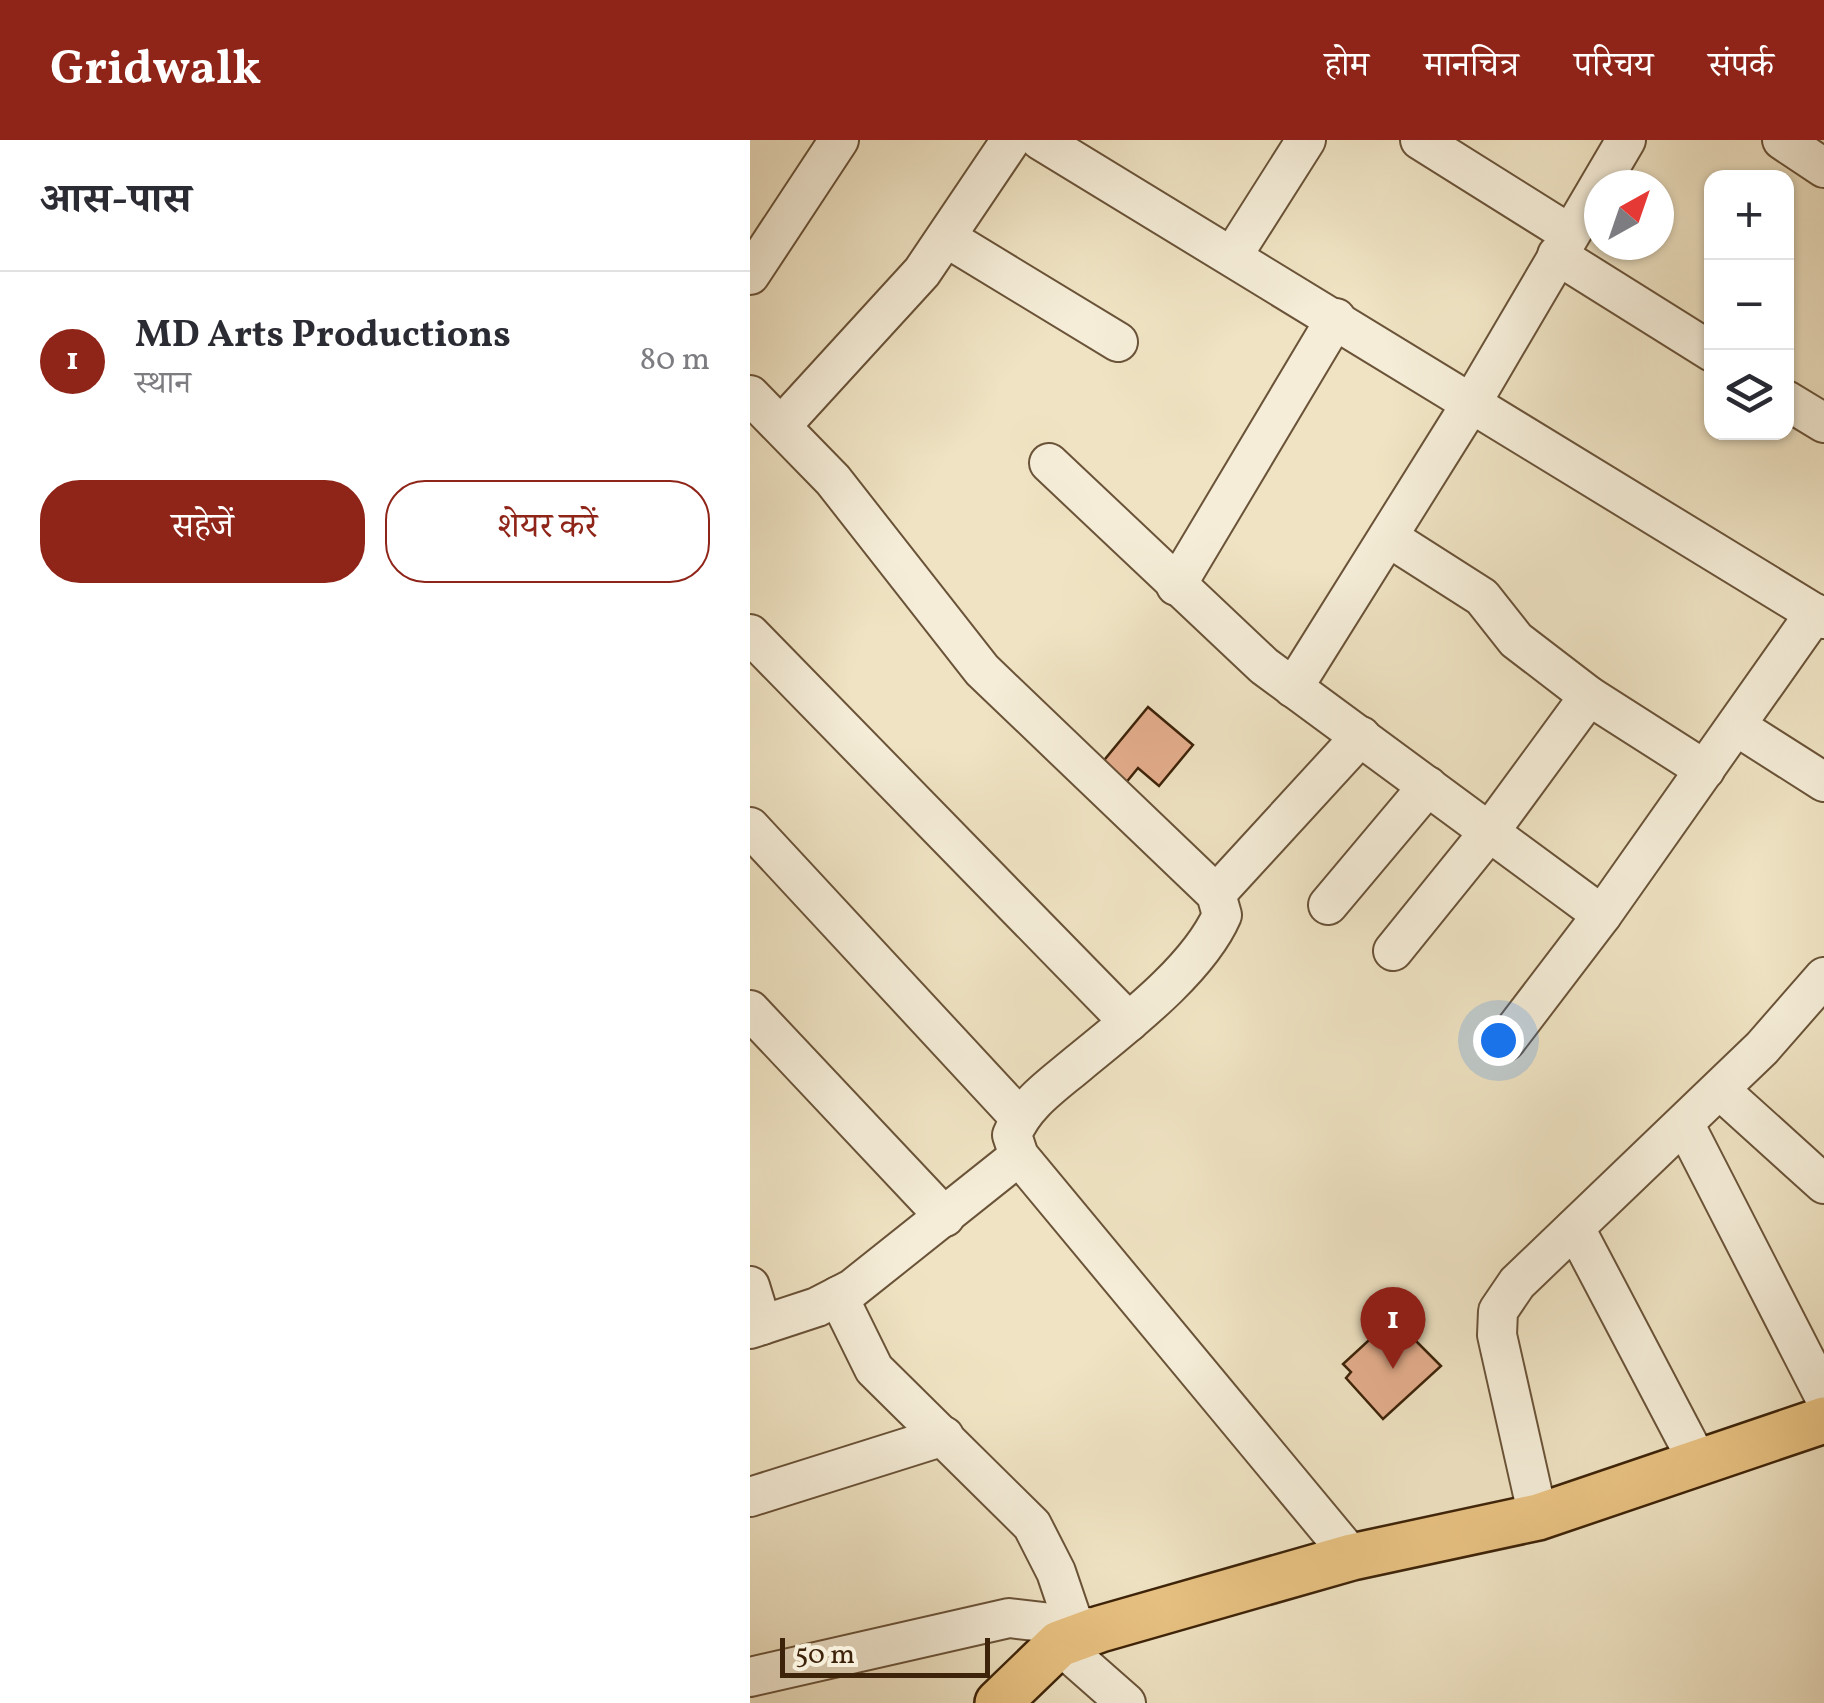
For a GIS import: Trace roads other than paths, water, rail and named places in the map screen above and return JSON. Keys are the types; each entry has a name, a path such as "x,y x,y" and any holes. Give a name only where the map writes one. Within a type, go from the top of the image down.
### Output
{"main road":[{"path":"998,1703 1078,1632 1352,1557 1538,1517 1824,1420"}],"street":[{"path":"750,275 839,140"},
{"path":"782,425 922,272 1012,140"},
{"path":"1040,140 1819,616 1506,1041"},
{"path":"1232,255 1306,140"},
{"path":"1420,140 1709,350"},
{"path":"1292,688 1472,402 1626,140"},
{"path":"1782,140 1824,168"},
{"path":"946,238 1118,342"},
{"path":"1176,586 1336,318"},
{"path":"750,395 833,480 982,670 1216,894 1222,915 1212,938 1128,1022 1018,1117 1012,1136 1019,1156 1352,1557"},
{"path":"1794,405 1824,424"},
{"path":"1049,463 1176,586 1292,688 1602,914"},
{"path":"1388,536 1482,597 1516,640 1589,696 1705,770"},
{"path":"750,634 1128,1022"},
{"path":"1392,951 1490,831 1589,696"},
{"path":"1736,726 1824,782"},
{"path":"1216,894 1361,736"},
{"path":"1328,905 1428,786"},
{"path":"750,828 1018,1117"},
{"path":"1538,1517 1497,1335 1498,1311 1516,1283 1685,1125 1824,977"},
{"path":"750,1010 945,1216"},
{"path":"1720,1090 1824,1184"},
{"path":"1685,1125 1824,1396"},
{"path":"750,1286 756,1327 838,1296 1019,1156"},
{"path":"1576,1228 1698,1462"},
{"path":"838,1296 874,1369 1032,1524 1056,1572 1078,1632 1126,1703"},
{"path":"750,1497 944,1436"},
{"path":"750,1677 1009,1618 1078,1632"}],"place":[{"name":"MD Arts Productions","path":"1393,1369"}]}
